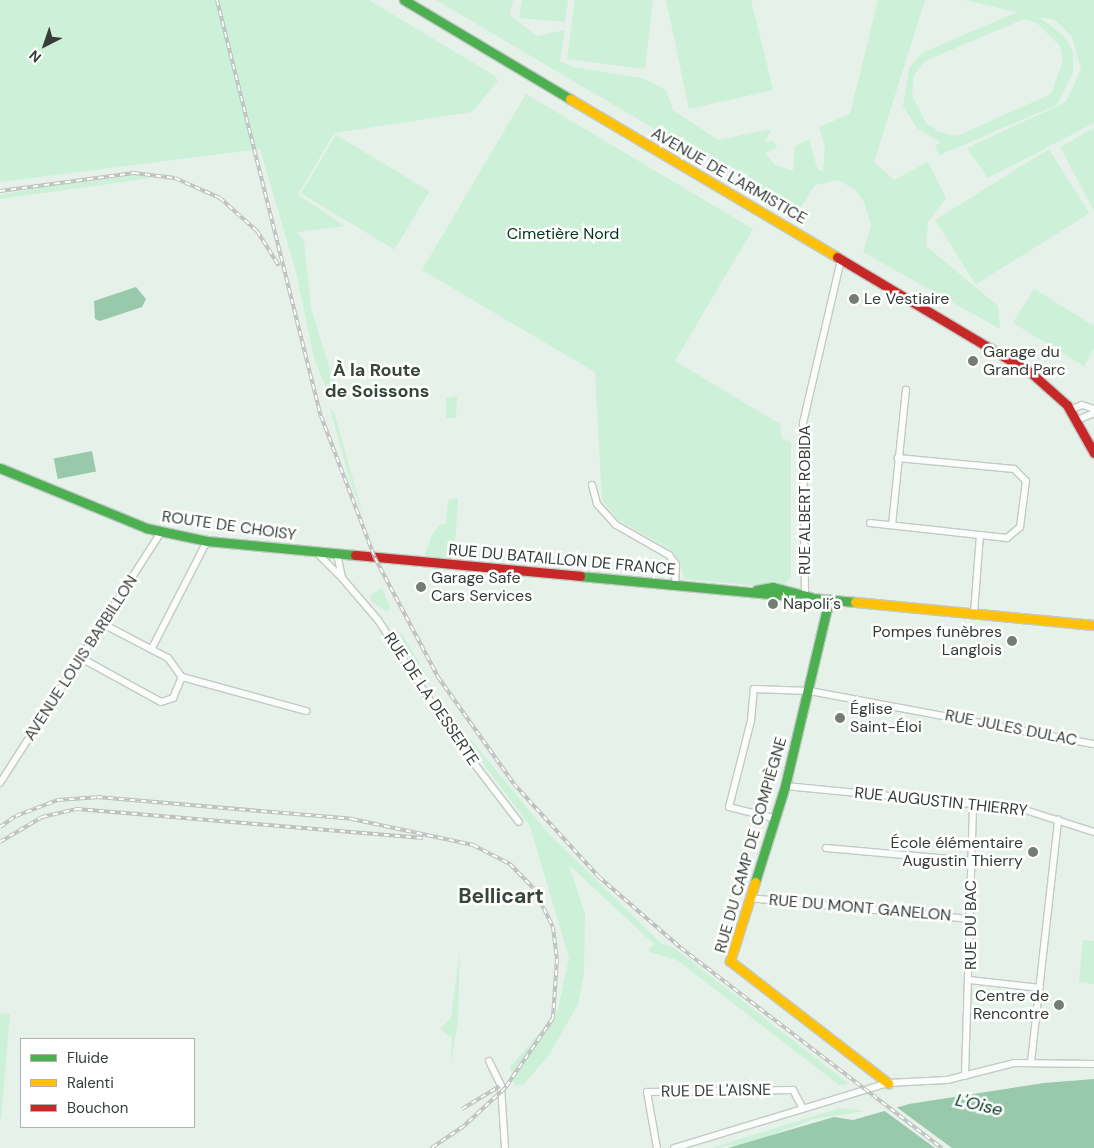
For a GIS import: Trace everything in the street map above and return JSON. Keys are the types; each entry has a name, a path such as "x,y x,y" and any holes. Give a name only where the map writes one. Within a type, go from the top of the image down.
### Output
{"street":[{"name":"AVENUE DE L'ARMISTICE","path":"404,0 1039,379 1070,410 1094,453"},
{"name":"RUE ALBERT ROBIDA","path":"809,596 803,423 841,260"},
{"path":"892,525 906,390"},
{"path":"1070,410 1082,405 1094,409"},
{"path":"1077,420 1094,413"},
{"path":"870,523 980,535 1015,535 1020,527 1026,481 1022,473 1014,469 898,458"},
{"name":"ROUTE DE CHOISY","path":"0,468 160,532 207,541 375,558"},
{"path":"592,484 597,504 616,525 668,555 676,565 675,584"},
{"name":"AVENUE LOUIS BARBILLON","path":"0,783 160,532"},
{"path":"974,613 980,535"},
{"path":"152,648 207,541"},
{"name":"RUE DE LA DESSERTE","path":"316,552 342,578 378,620 453,736 518,822"},
{"name":"RUE DE LA DESSERTE","path":"337,554 342,578"},
{"name":"RUE DU BATAILLON DE FRANCE","path":"375,558 675,584 746,593 809,596 829,600 1094,625"},
{"name":"RUE DU CAMP DE COMPIÈGNE","path":"829,600 810,691 784,786 730,958 732,964 888,1083"},
{"path":"103,624 152,648 177,667 182,677 306,711"},
{"path":"81,658 161,702 172,698 182,677"},
{"name":"RUE JULES DULAC","path":"773,818 728,807 751,721 754,689 810,691 1094,744"},
{"name":"RUE AUGUSTIN THIERRY","path":"784,786 1022,809 1094,832"},
{"name":"RUE DU BAC","path":"965,1076 970,980 973,805"},
{"path":"1031,1062 1058,820"},
{"path":"826,848 971,862"},
{"name":"RUE DU MONT GANELON","path":"749,898 970,919"},
{"path":"970,980 1040,988"},
{"path":"489,1061 501,1086 504,1148"},
{"path":"674,1148 802,1107 888,1083 965,1076 1031,1062 1094,1064"},
{"name":"RUE DE L'AISNE","path":"657,1148 647,1092 793,1090 802,1107"}],"green space":[{"path":"0,0 369,0 495,76 498,81 472,112 334,133 298,195 345,226 297,232 304,241 311,308 334,383 327,390 314,358 296,272 260,149 0,182"},
{"path":"436,0 513,0 510,15 537,36 565,30 560,61 572,67 642,78 666,90 673,110 718,140 771,129 765,142 774,141 777,148 765,153 775,165 793,171 795,146 809,139 817,168 823,172 825,147 819,127 850,114 878,0 925,0 874,162 894,180 928,162 946,198 928,222 926,246 998,306 1000,329 863,252 871,225 864,202 856,190 838,180 815,185 797,213"},
{"path":"522,0 568,0 565,22 519,18"},
{"path":"575,0 653,0 645,69 567,59"},
{"path":"666,0 751,0 773,90 689,109"},
{"path":"965,0 1094,0 1094,123 988,178 967,148 1066,102 1081,69 1072,37 1055,20 1039,17 1065,37 1073,52 1073,73 1057,105 939,155 935,145 941,143 917,128 903,106 909,68 922,53 1017,12","holes":["1024,19 1038,24 1060,46 1063,61 1051,94 957,136 939,132 926,123 912,95 914,75 925,61"]},
{"name":"Cimetière Nord","path":"526,94 753,229 675,361 780,424 782,438 791,442 791,577 783,585 766,583 759,586 685,579 674,552 618,520 602,500 595,372 422,270"},
{"path":"1094,128 1094,211 1060,147"},
{"path":"336,135 429,191 394,249 301,193"},
{"path":"1049,149 1089,213 976,284 935,220"},
{"path":"138,175 151,178 0,199 0,195 47,186"},
{"path":"1034,289 1094,326 1094,348 1084,366 1013,323"},
{"path":"457,396 456,418 446,418 446,398"},
{"path":"330,408 335,415 363,515 350,481"},
{"path":"458,498 454,560 425,555 432,535 439,525 446,524 448,500"},
{"path":"382,588 390,607 387,612 371,601 371,595"},
{"path":"400,631 425,673 428,681 405,655"},
{"path":"458,730 471,740 547,832 662,944 673,947 849,1084 839,1085 677,960 650,952 648,949 654,944 569,865 585,914 584,973 578,1004 549,1055 524,1084 515,1086 510,1067 557,1013 569,958 530,826"},
{"path":"1083,940 1094,941 1094,984 1079,982"},
{"path":"460,948 458,1022 451,1062 452,1038 440,1029 451,1018"},
{"path":"0,1013 10,1014 1,1119 0,1119"},
{"path":"840,1108 865,1111 814,1119 747,1144 711,1148"}],"water":[{"path":"136,287 146,299 142,307 100,321 95,319 94,301"},
{"path":"92,451 96,472 58,479 54,458"},
{"name":"L'Oise","path":"1094,1079 1094,1148 728,1148 834,1117 853,1120 909,1104 1044,1083"}],"pier":[{"path":"895,1106 952,1148 935,1148 882,1109"}],"railway":[{"path":"217,0 321,416 375,558 438,677 514,784 599,877 681,948 942,1148"},
{"path":"0,191 134,173 175,178 220,198 257,231 279,266"},
{"path":"0,827 16,816 58,800 97,797 352,819 473,845 510,864 534,889 553,927 557,959 553,1018 505,1088 464,1126 431,1148"},
{"path":"0,842 42,817 77,809 423,838"},
{"path":"462,1109 500,1086"}],"traffic: fast":[{"path":"404,0 570,99"},
{"path":"0,468 146,528 207,541 355,555"},
{"path":"580,576 855,602"},
{"path":"756,590 773,587 811,597"},
{"path":"755,882 785,786 829,600"}],"traffic: slow":[{"path":"570,99 837,257"},
{"path":"855,602 1094,625"},
{"path":"755,882 730,961 888,1083"}],"traffic: jam":[{"path":"837,257 1030,372 1067,405 1094,453"},
{"path":"355,555 580,576"}],"place":[{"name":"Le Vestiaire","path":"854,299"},
{"name":"Garage du Grand Parc","path":"973,361"},
{"name":"Garage Safe Cars Services","path":"421,587"},
{"name":"Napoli´s","path":"773,604"},
{"name":"Pompes funèbres Langlois","path":"1012,641"},
{"name":"Église Saint-Éloi","path":"840,718"},
{"name":"École élémentaire Augustin Thierry","path":"1033,852"},
{"name":"Centre de Rencontre","path":"1059,1005"}],"district":[{"name":"À la Route de Soissons","path":"377,381"},
{"name":"Bellicart","path":"501,896"}]}
